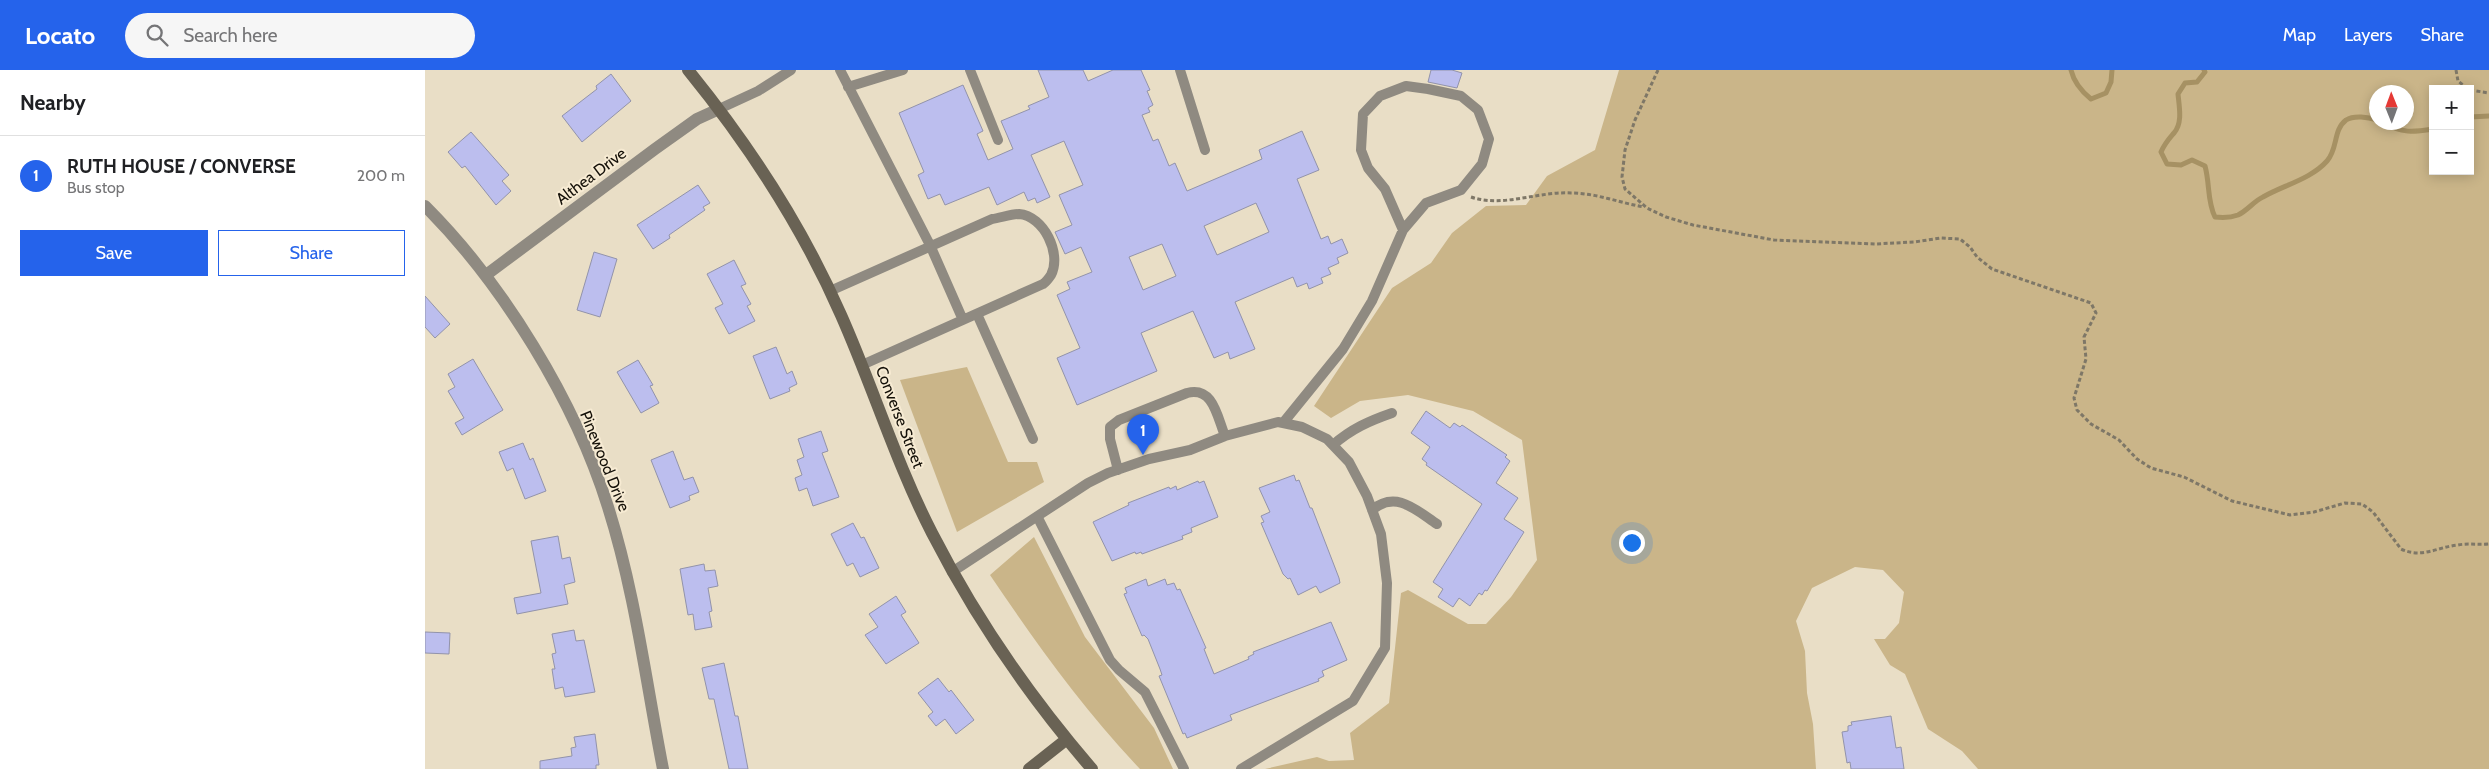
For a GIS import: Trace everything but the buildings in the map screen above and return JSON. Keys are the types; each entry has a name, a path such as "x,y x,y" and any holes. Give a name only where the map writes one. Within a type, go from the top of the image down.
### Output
{"main road":[{"name":"Converse Street","path":"688,70 719,109 778,195 830,291 862,365 912,491 952,572 1001,652 1028,691 1092,769"},
{"path":"1029,769 1067,739"}],"street":[{"name":"Althea Drive","path":"486,275 697,119 719,109"},
{"name":"Pinewood Drive","path":"425,206 463,246 513,313 552,380 591,463 608,506 633,610 663,769"}],"lane":[{"path":"719,109 757,91 791,70"},
{"path":"840,70 930,245 963,320"},
{"path":"848,87 903,70"},
{"path":"970,70 998,140"},
{"path":"1180,70 1205,150"},
{"path":"1283,423 1343,349 1372,300 1403,230 1426,203 1461,190 1482,164 1489,139 1478,110 1461,96 1428,88 1406,86 1380,96 1363,114 1361,150 1368,168 1385,189 1403,230"},
{"path":"830,291 992,219 1020,214 1037,222 1049,238 1053,259 1051,274 1043,284 862,365"},
{"path":"977,314 1033,439"},
{"path":"1118,470 1110,439 1110,427 1119,420 1187,393 1197,390 1205,393 1213,406 1225,436"},
{"path":"1333,445 1349,431 1365,422 1392,413"},
{"path":"952,572 1088,484 1118,470 1149,459 1190,450 1225,436 1278,422 1302,427 1327,439 1349,462 1372,510 1381,534 1387,583 1385,648 1353,701 1241,769"},
{"path":"1372,510 1380,503 1390,500 1405,503 1437,524"},
{"path":"1038,518 1110,660 1145,692 1184,769"}],"path":[{"path":"1647,208 1625,188 1621,176 1625,150 1635,120 1658,70"},
{"path":"2456,70 2458,81 2463,85"},
{"path":"2474,90 2489,92"},
{"path":"1461,190 1471,198 1487,201 1571,192 1647,208 1666,217 1693,225 1774,240 1875,244 1914,242 1941,238 1960,239 1970,247 1977,258 1992,269 2091,303 2096,313 2085,337 2086,359 2074,398 2077,410 2091,424 2119,440 2137,459 2151,468 2184,477 2232,501 2281,514 2303,514 2345,503 2362,504 2373,512 2401,549 2408,552 2427,553 2456,545 2489,544"}],"shaded area":[{"path":"1619,70 2489,70 2489,769 1978,769 1962,751 1928,729 1905,674 1890,665 1874,639 1885,639 1899,623 1904,592 1883,570 1855,567 1812,588 1796,621 1805,651 1807,693 1813,724 1816,769 1265,769 1317,757 1329,761 1354,760 1350,733 1389,703 1401,593 1408,590 1468,624 1486,624 1511,597 1537,560 1522,440 1473,411 1408,395 1360,401 1331,418 1314,406 1392,288 1431,263 1452,233 1486,206 1526,205 1547,176 1595,150"},
{"path":"967,367 1008,462 1037,462 1044,482 957,532 900,380"},
{"path":"1034,537 1085,637 1154,728 1173,769 1140,769 1099,723 1061,675 990,575"}],"waterway":[{"path":"2071,70 2078,86 2091,99 2106,93 2111,82 2112,70"},
{"path":"2204,70 2205,72 2197,82 2185,83 2178,94 2179,124 2161,152 2167,164 2181,165 2192,160 2205,166 2212,211 2215,217 2227,218 2238,215 2260,199 2313,173 2327,161 2333,151 2339,129 2346,120 2353,117 2369,118"},
{"path":"2474,117 2489,116"},
{"path":"2402,130 2429,130"}],"place":[{"name":"RUTH HOUSE / CONVERSE","path":"1143,455"}]}
